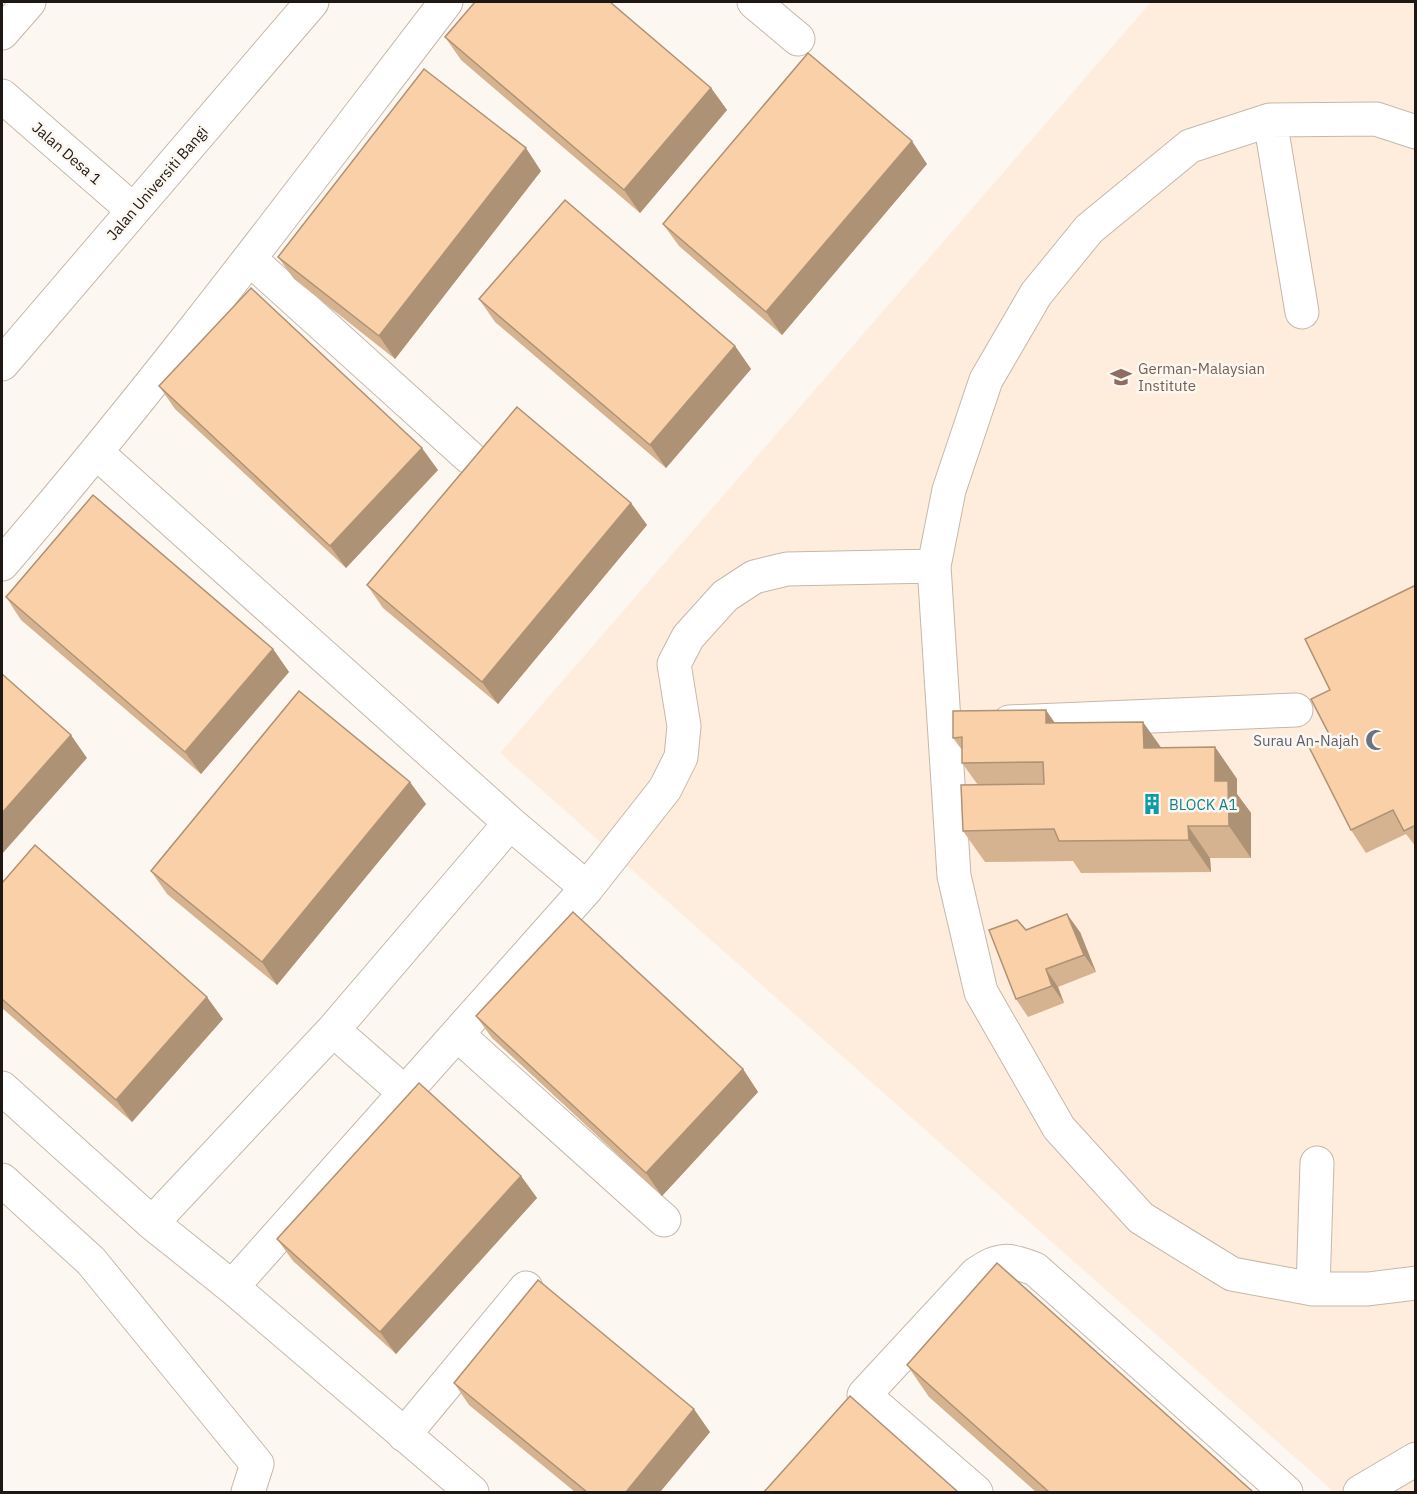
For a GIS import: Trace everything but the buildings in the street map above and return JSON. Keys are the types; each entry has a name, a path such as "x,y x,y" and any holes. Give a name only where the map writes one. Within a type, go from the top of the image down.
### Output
{"street":[{"path":"2,33 29,2"},
{"name":"Jalan Universiti Bangi","path":"2,364 312,2"},
{"path":"2,564 97,453 251,260 446,2"},
{"path":"754,2 798,39"},
{"name":"Jalan Desa 1","path":"2,96 133,210"},
{"path":"1416,132 1376,119 1270,120 1190,146 1089,229 1036,294 986,380 949,490 934,566 954,876 981,992 1059,1128 1141,1218 1232,1274 1313,1289 1368,1289 1416,1283"},
{"path":"1270,120 1302,312"},
{"path":"251,260 469,457"},
{"path":"97,453 510,823 587,888"},
{"path":"232,1287 587,888 665,789 681,757 684,726 674,664 688,637 725,596 754,577 787,569 934,566"},
{"path":"944,725 1296,710"},
{"path":"152,1223 333,1030 510,823"},
{"path":"333,1030 404,1092"},
{"path":"458,1035 664,1220"},
{"path":"2,1088 152,1223 232,1287 472,1492"},
{"path":"1313,1289 1317,1163"},
{"path":"2,1180 91,1261 250,1455 257,1464 248,1492"},
{"path":"840,1422 976,1274 995,1262 1011,1260 1035,1269 1286,1492"},
{"path":"404,1435 526,1288"},
{"path":"864,1395 976,1492"},
{"path":"1360,1492 1416,1459"}],"shaded area":[{"name":"German-Malaysian Institute","path":"1151,2 1415,2 1415,1492 1334,1492 500,753"}],"place":[{"name":"German-Malaysian Institute","path":"1121,377"},
{"name":"Surau An-Najah","path":"1376,740"},
{"name":"BLOCK A1","path":"1152,804"}]}
